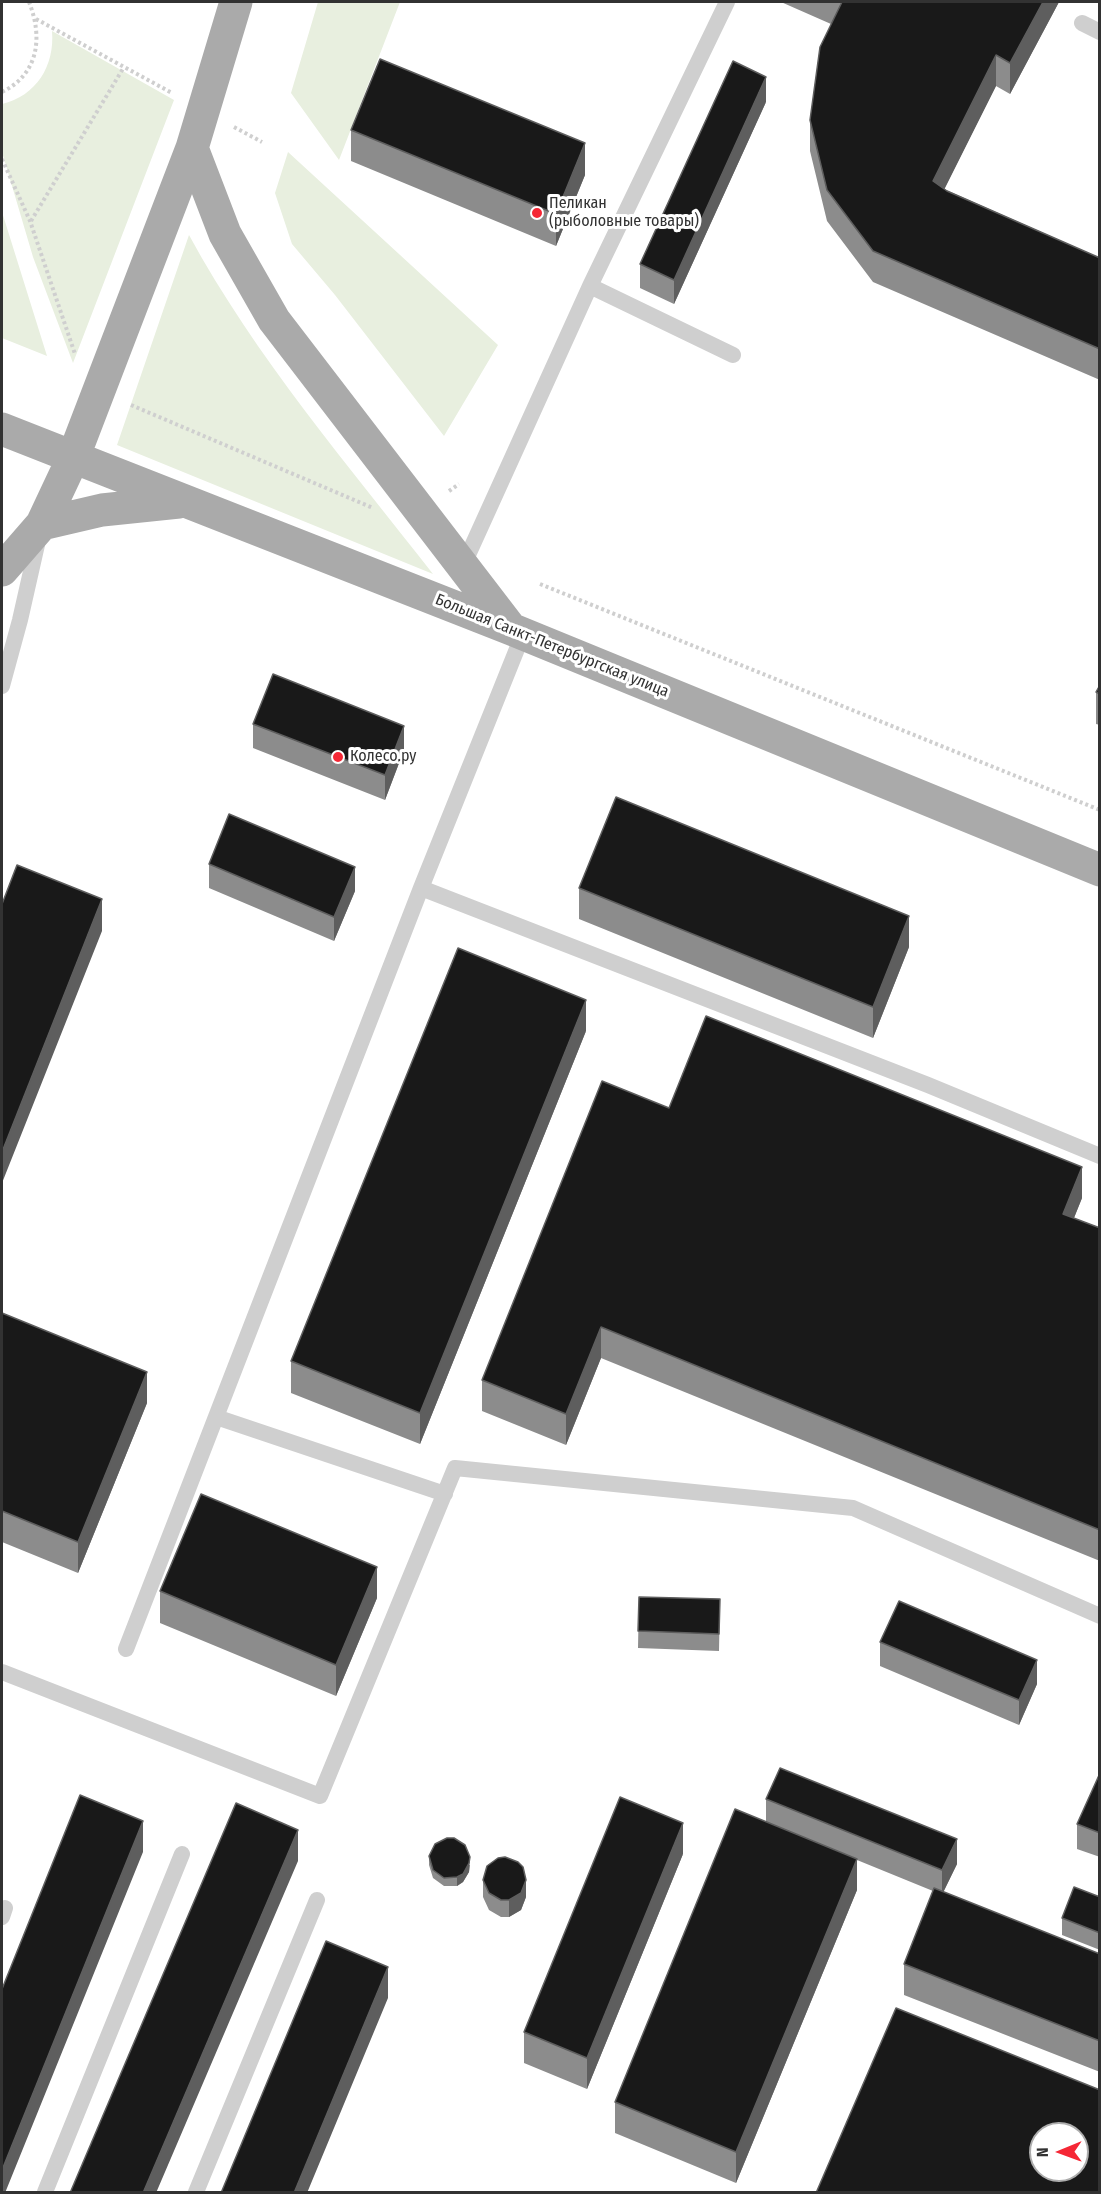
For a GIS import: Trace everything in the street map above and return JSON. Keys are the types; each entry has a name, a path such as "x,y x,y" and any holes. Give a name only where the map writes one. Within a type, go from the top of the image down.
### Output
{"main road":[{"path":"2,570 42,524 73,458 192,148 236,2"},
{"path":"192,148 225,234 274,320 463,566 517,631"},
{"name":"Большая Санкт-Петербургская улица","path":"2,429 517,631 1100,870"},
{"path":"42,524 102,510 185,502"}],"lane":[{"path":"463,566 590,286 727,2"},
{"path":"1082,24 1100,32"},
{"path":"590,286 733,355"},
{"path":"2,686 42,524"},
{"path":"126,1649 421,888 517,631"},
{"path":"421,888 928,1085 1100,1156"},
{"path":"216,1417 445,1494"},
{"path":"2,1672 320,1796 455,1468 853,1508 1100,1616"},
{"path":"45,2193 182,1854"},
{"path":"196,2193 317,1900"}],"path":[{"path":"2,92 10,88 24,74 34,57 38,38 36,19 29,2"},
{"path":"36,19 262,142"},
{"path":"30,221 124,68"},
{"path":"2,159 30,221 76,355"},
{"path":"131,405 399,519 420,509 459,484"},
{"path":"540,584 1100,810"}],"green space":[{"path":"318,2 400,2 339,160 291,93"},
{"path":"52,31 174,100 73,363 33,257 2,152 2,104 25,94 41,78 50,56"},
{"path":"288,152 498,345 444,436 335,295 292,244 275,193"},
{"path":"2,212 47,356 2,338"},
{"path":"189,235 243,325 273,368 433,574 117,445"}],"building":[{"path":"842,2 1043,2 1010,63 996,55 933,181 947,191 1100,258 1100,349 873,251 827,190 810,120 820,47"},
{"path":"380,59 585,143 556,214 351,130"},
{"path":"733,61 766,77 674,280 640,264"},
{"path":"273,674 404,726 385,775 253,724"},
{"path":"616,797 909,916 873,1007 579,888"},
{"path":"229,814 355,867 334,917 209,864"},
{"path":"17,865 102,899 2,1152 2,904"},
{"path":"458,948 586,1000 420,1413 291,1361"},
{"path":"706,1016 1082,1167 1063,1214 1100,1228 1100,1530 601,1327 566,1414 482,1380 602,1081 669,1108"},
{"path":"2,1313 147,1372 78,1542 2,1511"},
{"path":"201,1494 377,1567 336,1665 160,1591"},
{"path":"639,1597 720,1599 719,1634 638,1631"},
{"path":"899,1601 1037,1660 1019,1700 880,1642"},
{"path":"780,1768 957,1839 942,1870 766,1799"},
{"path":"1100,1773 1100,1833 1077,1824"},
{"path":"80,1795 143,1821 2,2170 2,1989"},
{"path":"620,1797 683,1823 587,2058 524,2032"},
{"path":"236,1803 298,1830 143,2193 70,2193"},
{"path":"735,1809 857,1859 736,2152 615,2102"},
{"path":"447,1838 454,1838 465,1845 470,1857 463,1874 457,1877 444,1878 433,1870 429,1856 435,1844"},
{"path":"505,1857 518,1862 523,1867 526,1880 521,1893 509,1900 501,1900 489,1893 483,1880 487,1866 498,1858"},
{"path":"1074,1887 1100,1897 1100,1933 1062,1918"},
{"path":"934,1888 1100,1954 1100,2041 904,1964"},
{"path":"326,1941 388,1967 294,2193 221,2193"},
{"path":"896,2008 1100,2090 1100,2193 816,2193"}],"place":[{"name":"Пеликан (рыболовные товары)","path":"537,213"},
{"name":"Колесо.ру","path":"338,757"}]}
